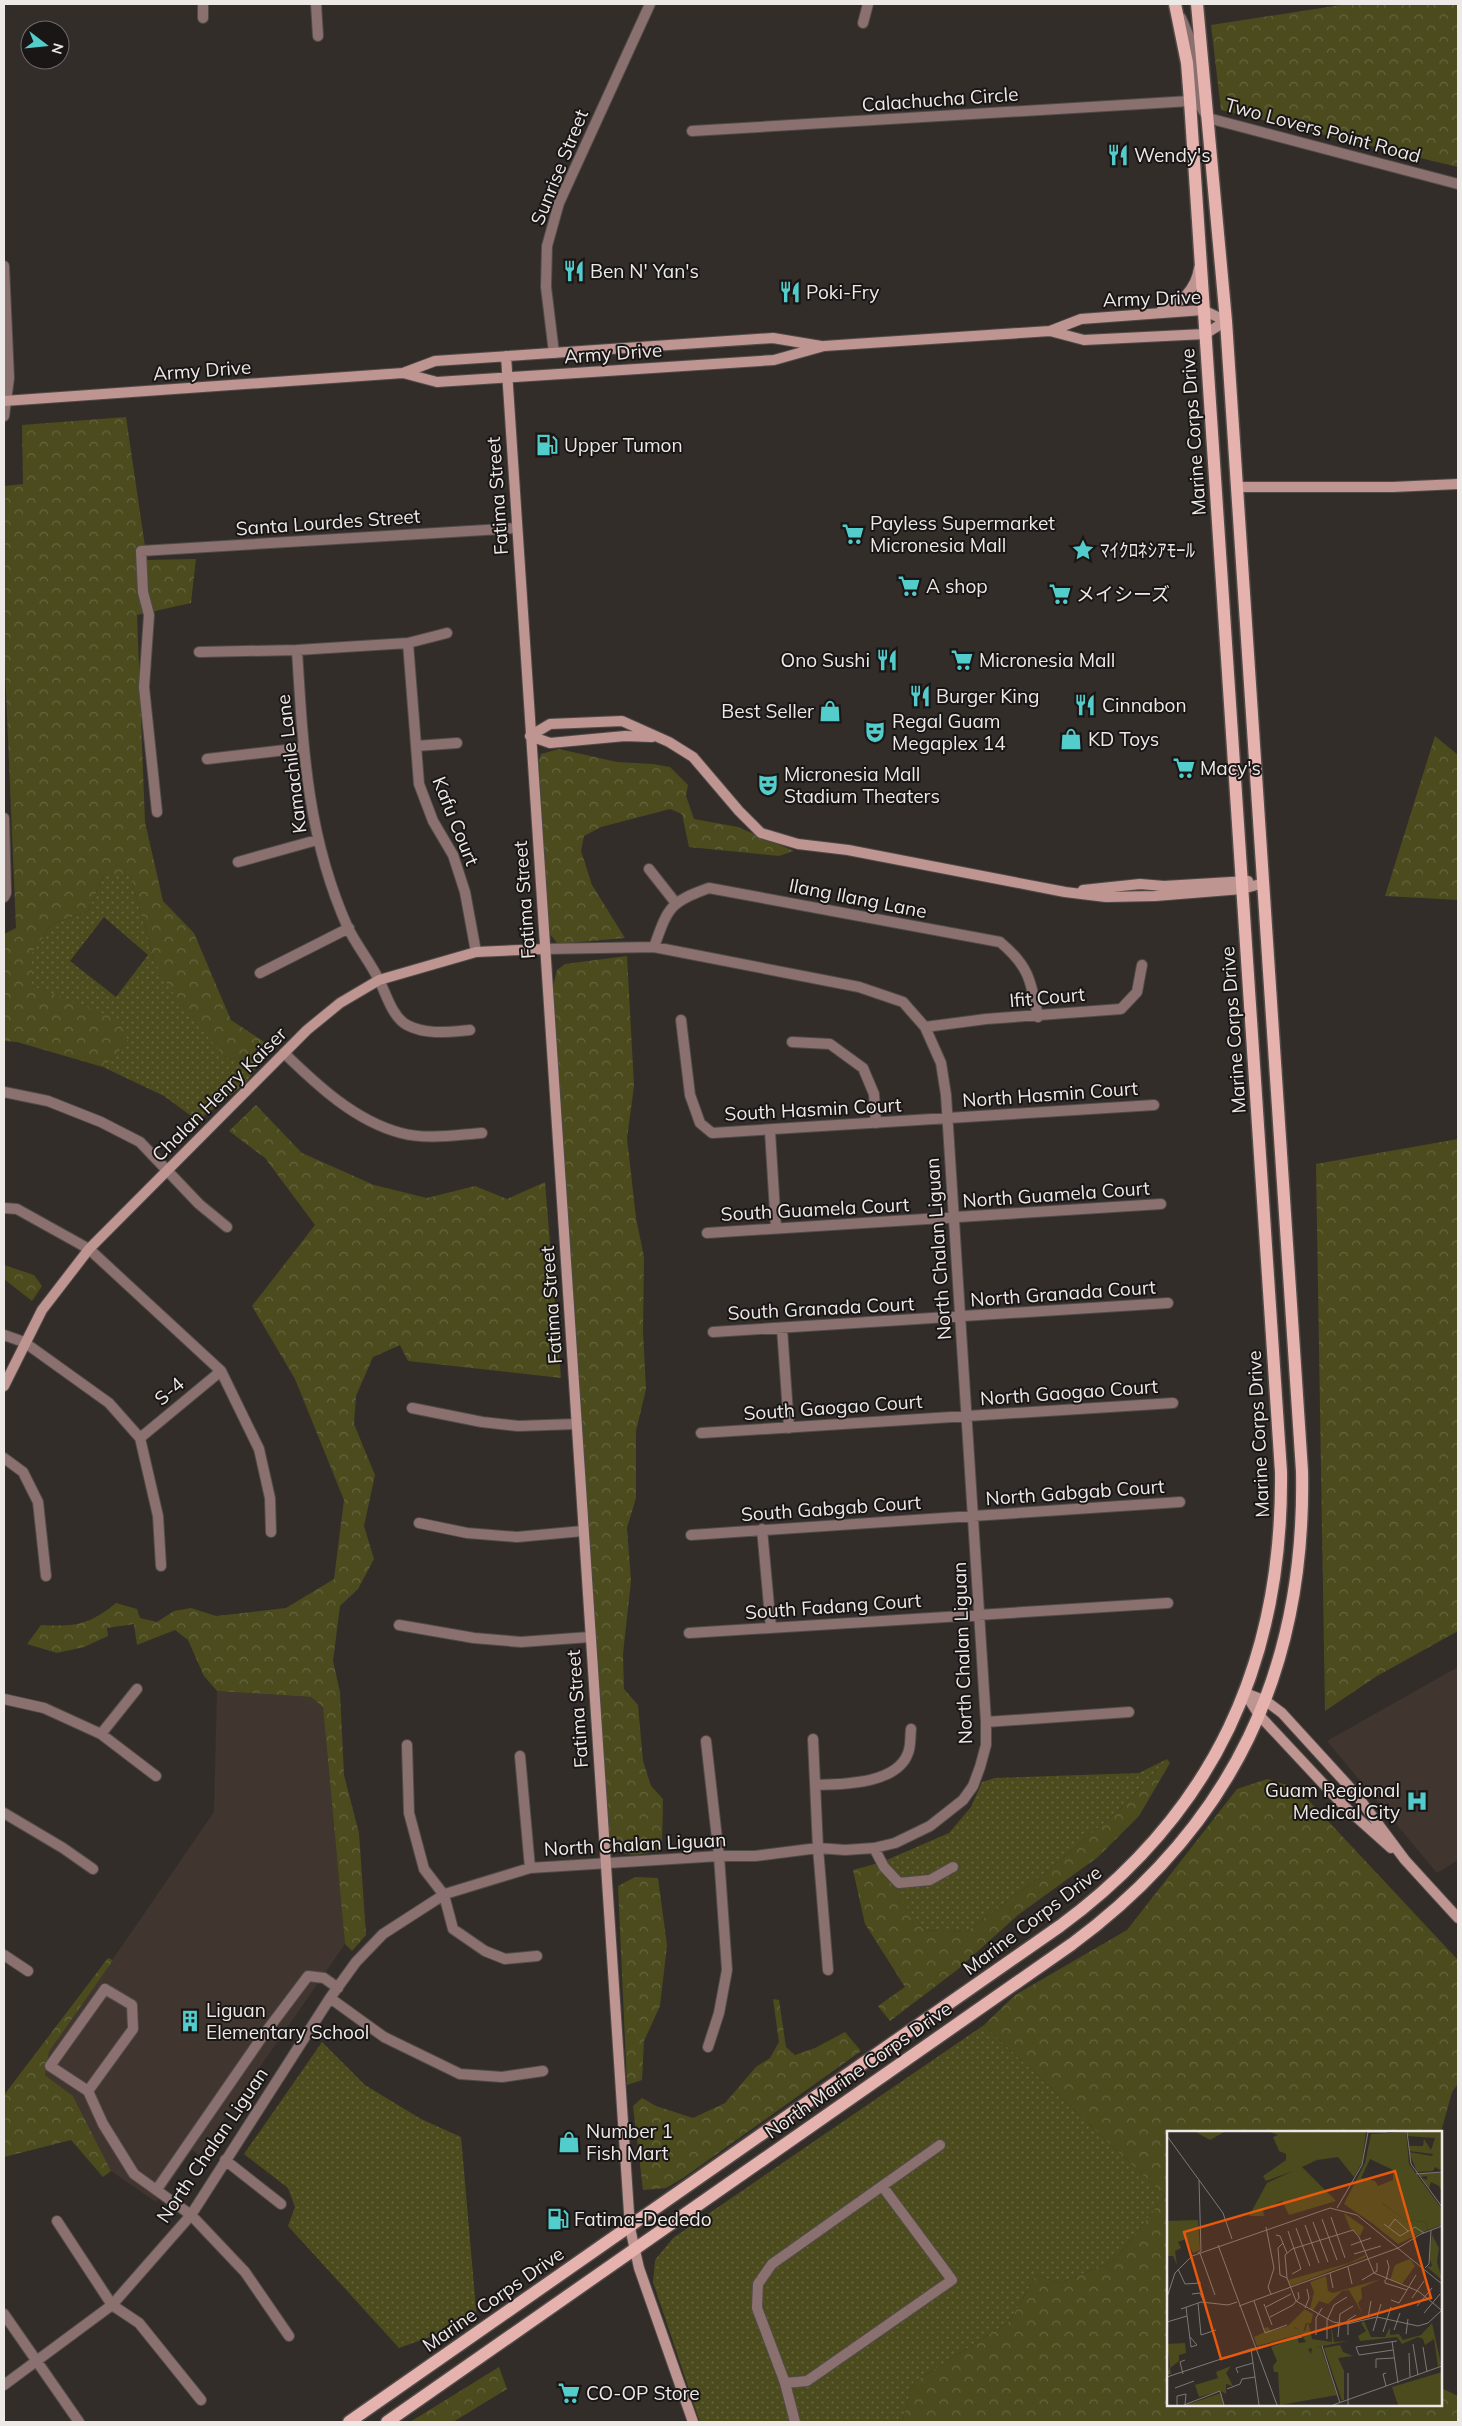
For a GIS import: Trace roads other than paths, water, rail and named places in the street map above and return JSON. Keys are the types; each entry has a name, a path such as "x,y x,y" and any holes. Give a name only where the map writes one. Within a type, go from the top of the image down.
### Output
{"main road":[{"name":"Marine Corps Drive","path":"349,2422 630,2228 1060,1926 1106,1890 1149,1847 1185,1803 1217,1751 1244,1694 1261,1644 1274,1590 1281,1501 1190,101 1187,63 1176,4"},
{"name":"North Marine Corps Drive","path":"387,2422 1072,1944 1121,1906 1165,1862 1203,1815 1236,1761 1266,1701 1282,1650 1295,1594 1302,1533 1303,1501 1226,321 1197,4"},
{"path":"1145,314 1170,308 1186,296 1198,276 1200,262"},
{"name":"Army Drive","path":"403,373 437,382 774,360 824,346 1050,331 1081,319 1203,310 1226,321"},
{"name":"Army Drive","path":"1050,331 1084,340 1205,334 1226,321"},
{"name":"Army Drive","path":"5,401 403,373 435,361 772,338 824,346"},
{"name":"Fatima Street","path":"506,356 604,1864 630,2228 634,2250 692,2422"},
{"path":"1237,487 1394,487 1458,484"},
{"path":"530,736 550,724 622,721 658,737 693,757 750,823 761,832 777,839 798,844 848,850 1065,892 1140,884 1164,886 1264,883"},
{"path":"530,736 550,743 625,736 658,737"},
{"name":"Chalan Henry Kaiser","path":"4,1386 24,1342 42,1310 89,1249 307,1030 340,1003 379,980 476,952 544,949"},
{"path":"1244,1694 1266,1701 1282,1713 1355,1793 1406,1860 1458,1918"},
{"path":"1244,1694 1259,1715 1345,1807 1406,1860"}],"street":[{"path":"203,4 203,18"},
{"path":"316,4 318,36"},
{"name":"Sunrise Street","path":"554,353 546,287 547,246 559,203 650,4"},
{"path":"864,23 868,4"},
{"name":"Two Lovers Point Road","path":"1176,4 1190,39 1201,107 1208,118 1458,184"},
{"name":"Calachucha Circle","path":"692,131 1190,101"},
{"path":"4,266 6,356 4,416"},
{"name":"Santa Lourdes Street","path":"157,812 144,687 149,616 144,602 141,551 517,528"},
{"path":"199,652 297,650 408,643 448,633"},
{"name":"Kafu Court","path":"408,643 419,784 433,821 456,864 465,892 476,952"},
{"name":"Kamachile Lane","path":"297,650 303,748 310,806 317,840 349,928 394,1010 405,1024 428,1032 470,1030"},
{"path":"416,746 457,743"},
{"path":"207,759 303,748"},
{"path":"4,818 6,892 4,897"},
{"path":"238,862 317,840"},
{"path":"649,869 675,902 665,915 654,947"},
{"name":"Ilang Ilang Lane","path":"675,902 709,888 1000,942 1018,956 1029,976 1038,1017"},
{"path":"260,973 349,928"},
{"name":"North Chalan Liguan","path":"4,2385 112,2304 191,2215 330,1998 356,1962 383,1934 444,1895 530,1868 719,1856 755,1856 818,1848 845,1850 874,1848 895,1842 930,1826 964,1800 973,1786 986,1746 980,1613 947,1118 941,1063 925,1027 904,1002 859,987 654,947 544,949"},
{"name":"Ifit Court","path":"925,1027 1121,1009 1137,992 1142,965"},
{"name":"South Hasmin Court","path":"682,1020 690,1095 700,1123 712,1133 770,1131 947,1118"},
{"path":"792,1042 830,1044 863,1068 874,1094 876,1123"},
{"path":"284,1053 314,1082 372,1123 402,1134 440,1136 482,1133"},
{"path":"4,1092 48,1101 101,1122 140,1142 166,1172 199,1204 227,1227"},
{"name":"North Hasmin Court","path":"947,1118 1154,1105"},
{"path":"770,1131 776,1228"},
{"name":"North Guamela Court","path":"954,1219 1161,1204"},
{"path":"4,1208 17,1210 89,1249 221,1371 260,1449 270,1498 271,1532"},
{"name":"South Guamela Court","path":"708,1234 776,1228 954,1219"},
{"name":"North Granada Court","path":"960,1318 1168,1303"},
{"name":"South Granada Court","path":"713,1332 960,1318"},
{"path":"782,1328 789,1428"},
{"path":"4,1335 24,1342 109,1402 140,1438 158,1516 162,1566"},
{"name":"S-4","path":"140,1438 221,1371"},
{"name":"North Gaogao Court","path":"966,1417 1173,1403"},
{"path":"412,1408 482,1422 518,1426 576,1424"},
{"name":"South Gaogao Court","path":"701,1433 966,1417"},
{"path":"4,1458 23,1472 38,1502 46,1576"},
{"name":"North Gabgab Court","path":"973,1516 1180,1502"},
{"name":"South Gabgab Court","path":"691,1535 973,1516"},
{"path":"419,1523 467,1533 517,1537 583,1531"},
{"path":"762,1530 771,1628"},
{"name":"South Fadang Court","path":"689,1633 980,1613 1168,1603"},
{"path":"399,1625 474,1638 521,1642 590,1637"},
{"path":"101,1734 137,1689"},
{"path":"4,1699 44,1708 101,1734 156,1776"},
{"path":"986,1722 1129,1712"},
{"path":"817,1785 867,1780 896,1771 908,1753 911,1729"},
{"path":"813,1739 817,1785 818,1848 828,1970"},
{"path":"706,1741 719,1856 727,1970 719,2013 708,2047"},
{"path":"407,1745 409,1813 424,1869 444,1895 453,1928 485,1952 505,1958 537,1956"},
{"path":"520,1756 530,1868"},
{"path":"4,1813 63,1848 93,1869"},
{"path":"874,1848 884,1867 899,1883 930,1880 953,1867"},
{"path":"4,1955 28,1971"},
{"path":"157,2189 262,2037 308,1976 324,1978 338,1988"},
{"path":"88,2091 133,2029 132,2005 105,1989 50,2066 88,2091 103,2124 134,2174 191,2215 244,2272 289,2336"},
{"path":"330,1998 384,2037 460,2074 502,2077 543,2071"},
{"path":"795,2422 785,2384 757,2308 758,2284 772,2264 940,2145"},
{"path":"225,2160 281,2204"},
{"path":"785,2384 807,2382 952,2280 883,2187"},
{"path":"57,2221 112,2304 139,2323 201,2400"},
{"path":"4,2314 79,2422"}],"place":[{"name":"Wendy's","path":"1118,155"},
{"name":"Ben N' Yan's","path":"574,271"},
{"name":"Poki-Fry","path":"790,292"},
{"name":"Upper Tumon","path":"547,445"},
{"name":"Payless Supermarket Micronesia Mall","path":"853,534"},
{"name":"ﾏｲｸﾛﾈｼｱﾓｰﾙ","path":"1083,550"},
{"name":"A shop","path":"909,586"},
{"name":"メイシーズ","path":"1060,594"},
{"name":"Ono Sushi","path":"887,660"},
{"name":"Micronesia Mall","path":"962,660"},
{"name":"Burger King","path":"920,696"},
{"name":"Cinnabon","path":"1085,705"},
{"name":"Best Seller","path":"830,711"},
{"name":"Regal Guam Megaplex 14","path":"875,732"},
{"name":"KD Toys","path":"1071,739"},
{"name":"Macy's","path":"1184,768"},
{"name":"Micronesia Mall Stadium Theaters","path":"768,785"},
{"name":"Guam Regional Medical City","path":"1417,1801"},
{"name":"Liguan Elementary School","path":"190,2021"},
{"name":"Number 1 Fish Mart","path":"569,2142"},
{"name":"Fatima-Dededo","path":"558,2219"},
{"name":"CO-OP Store","path":"569,2393"}]}
